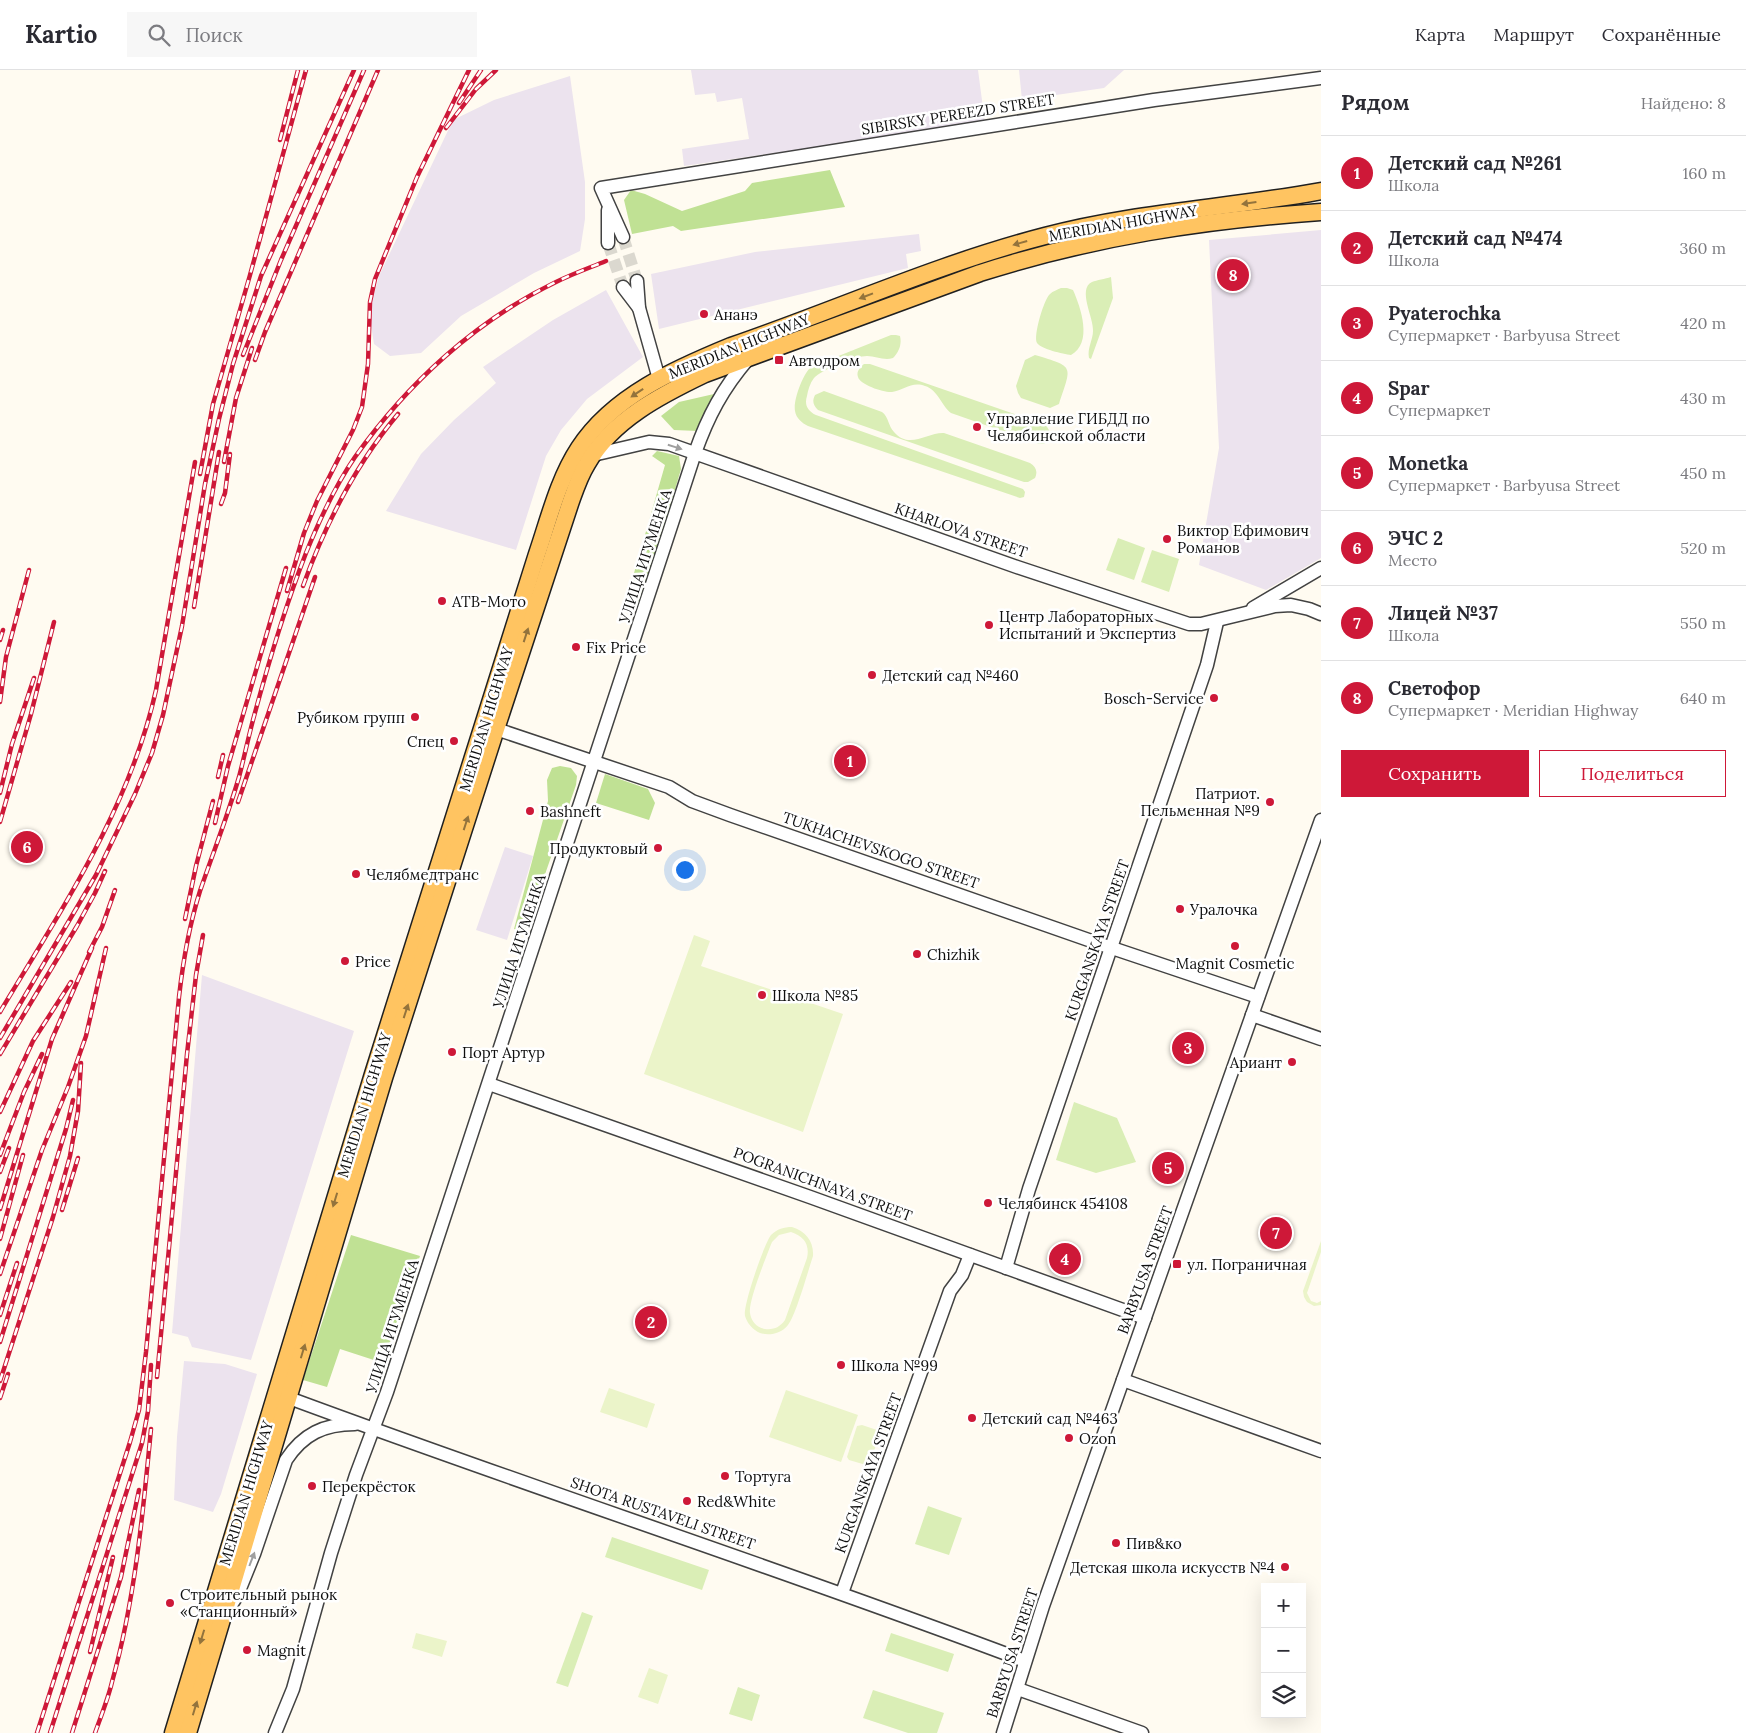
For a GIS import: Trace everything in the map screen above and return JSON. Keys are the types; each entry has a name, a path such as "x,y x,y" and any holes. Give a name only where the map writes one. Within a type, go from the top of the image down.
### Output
{"main road":[{"name":"MERIDIAN HIGHWAY","path":"188,1733 223,1618 283,1396 383,1042 537,554 562,482 579,448 594,428 612,410 659,379 698,359 923,274 982,254 1046,236 1147,217 1321,193"},
{"name":"MERIDIAN HIGHWAY","path":"173,1733 283,1396 496,728 570,504 579,480 593,455 608,437 633,414 666,392 705,374 980,273 1027,258 1155,230 1241,218 1321,212"}],"street":[{"name":"SIBIRSKY PEREEZD STREET","path":"608,205 602,188 1135,103 1321,78"},
{"path":"608,205 623,237"},
{"path":"608,205 608,242"},
{"path":"637,281 639,308 659,379"},
{"path":"623,287 639,308"},
{"name":"УЛИЦА ИГУМЕНКА","path":"275,1733 293,1689 368,1426 387,1392 695,453 718,399 748,359"},
{"name":"KHARLOVA STREET","path":"593,455 650,442 669,444 1017,567 1189,624 1217,622 1275,606 1292,605 1321,614"},
{"path":"1240,616 1321,568"},
{"path":"1292,605 1290,593 1293,584"},
{"name":"KURGANSKAYA STREET","path":"1006,1268 1029,1189 1207,664 1217,622"},
{"name":"TUKHACHEVSKOGO STREET","path":"496,728 669,787 692,801 1111,948 1258,997"},
{"name":"BARBYUSA STREET","path":"1003,1733 1123,1380 1258,997 1316,851 1321,820"},
{"path":"1252,1015 1321,1039"},
{"name":"POGRANICHNAYA STREET","path":"489,1084 696,1156 1145,1318"},
{"name":"KURGANSKAYA STREET","path":"842,1593 950,1291 962,1276 970,1255"},
{"path":"1123,1380 1321,1451"},
{"name":"SHOTA RUSTAVELI STREET","path":"283,1396 670,1534 842,1593 1026,1661"},
{"path":"223,1618 237,1596 254,1554 286,1460 294,1447 307,1436 324,1428 343,1424 368,1426"},
{"path":"1018,1690 1142,1733"}],"shaded area":[{"path":"691,70 978,70 985,123 684,166 682,149 749,139 742,98 717,102 715,93 695,95"},
{"path":"1019,70 1124,70 1104,88 1022,100"},
{"path":"570,76 585,182 585,219 580,251 534,273 461,316 421,353 390,356 374,344 369,312 379,276 453,120 494,100"},
{"path":"1321,230 1321,558 1266,590 1199,565 1219,448 1209,240"},
{"path":"919,234 921,251 906,254 908,268 659,329 651,274 755,252"},
{"path":"606,290 643,357 587,399 561,430 546,456 516,550 386,511 421,454 454,420 496,383 483,367 553,320"},
{"path":"505,847 533,856 507,940 476,930"},
{"path":"202,975 354,1031 251,1360 192,1347 188,1337 172,1333"},
{"path":"184,1361 225,1364 257,1374 221,1494 213,1512 174,1500 177,1437"}],"green space":[{"path":"830,170 845,207 681,231 673,226 632,234 624,200 631,190 645,194 682,211 745,191 752,183"},
{"path":"1111,277 1113,298 1091,359 1089,358 1089,347 1093,334 1093,325 1087,304 1086,291 1092,282"},
{"path":"1061,288 1073,290 1082,315 1082,342 1078,350 1071,355 1043,347 1037,343 1036,339 1045,303 1052,292"},
{"path":"891,335 900,336 901,339 900,348 893,358 886,359 867,356 855,358 831,368 814,378 806,399 806,405 809,410 816,415 1023,489 1025,492 1024,497 1020,498 808,426 798,418 795,406 797,394 805,375 811,367"},
{"path":"1035,355 1064,365 1067,369 1068,375 1059,404 1050,408 1021,398 1016,386 1025,360"},
{"path":"864,364 870,364 1046,425 1050,432 1049,440 1044,444 1039,444 951,413 936,394 925,386 912,385 892,392 873,388 863,383 858,377 859,370"},
{"path":"824,391 882,412 886,416 892,430 906,440 944,433 1030,463 1036,469 1035,478 1024,482 818,410 814,403 814,397"},
{"path":"714,394 714,401 698,431 674,430 661,416 679,402"},
{"path":"657,451 679,456 681,469 641,607 626,601 665,465 652,456"},
{"path":"1118,538 1145,548 1134,580 1106,570"},
{"path":"1152,550 1179,559 1169,592 1141,582"},
{"path":"560,766 571,768 577,776 576,785 525,932 514,929 548,801 547,780 552,768"},
{"path":"605,774 648,789 655,803 649,820 596,803"},
{"path":"694,935 710,941 701,966 843,1014 803,1132 644,1074"},
{"path":"1074,1102 1117,1118 1136,1162 1096,1173 1056,1160"},
{"path":"792,1227 801,1231 808,1238 812,1246 813,1256 798,1303 788,1325 775,1334 760,1333 751,1326 745,1316 751,1288 771,1235 783,1228","holes":["791,1232 803,1239 807,1245 807,1258 785,1320 774,1328 762,1328 755,1324 750,1313 758,1278 772,1242 779,1235"]},
{"path":"351,1235 420,1256 383,1363 340,1349 327,1387 303,1380"},
{"path":"1321,1241 1321,1252 1307,1293 1311,1301 1317,1303 1321,1301 1321,1305 1314,1306 1307,1302 1303,1291"},
{"path":"609,1388 655,1404 647,1428 600,1412"},
{"path":"786,1390 858,1415 841,1462 769,1437"},
{"path":"862,1425 877,1430 880,1433 870,1463 866,1465 849,1460 847,1457 857,1426"},
{"path":"928,1506 962,1518 949,1555 915,1544"},
{"path":"612,1537 709,1570 702,1590 605,1557"},
{"path":"582,1612 593,1616 568,1687 556,1683"},
{"path":"416,1633 447,1641 442,1657 412,1648"},
{"path":"891,1633 954,1654 948,1672 885,1651"},
{"path":"649,1668 668,1675 658,1704 638,1697"},
{"path":"738,1687 760,1695 752,1721 729,1714"},
{"path":"873,1690 944,1713 937,1733 908,1733 863,1718"}],"tunnel":[{"path":"623,237 637,281"},
{"path":"608,243 623,287"}],"railway":[{"path":"280,140 298,70"},
{"path":"200,474 213,404 306,70"},
{"path":"0,1038 96,875 135,794 152,753 163,715 182,626 205,484 233,364 261,276 354,70"},
{"path":"243,355 281,260 364,70"},
{"path":"255,360 265,332 378,70"},
{"path":"287,591 304,533 317,501 353,430 362,407 368,364 370,302 375,279 417,177 469,70"},
{"path":"459,103 481,70"},
{"path":"446,128 476,89 496,70"},
{"path":"37,1733 139,1410 179,997 190,930 200,891 239,777 277,636 306,553 328,504 355,457 375,430 420,380 471,335 526,298 556,282 606,261"},
{"path":"224,462 236,398 252,348"},
{"path":"303,586 321,540 355,474 398,414"},
{"path":"194,607 219,452"},
{"path":"221,504 225,493 230,454"},
{"path":"0,1012 91,857 129,776 144,734 156,690 195,462"},
{"path":"215,823 228,766 286,568"},
{"path":"0,702 6,657 29,570"},
{"path":"238,802 315,577"},
{"path":"0,822 31,714 54,622"},
{"path":"0,640 3,630"},
{"path":"0,793 12,744 34,678"},
{"path":"218,777 223,755"},
{"path":"185,919 196,866 213,801"},
{"path":"0,1054 77,926 105,871"},
{"path":"89,952 102,927 115,890"},
{"path":"157,1377 187,1054 196,975 203,935"},
{"path":"0,1209 52,1039 92,948"},
{"path":"0,1274 42,1150 68,1087 86,1036 106,948"},
{"path":"0,1112 33,1041 71,982"},
{"path":"0,1155 24,1092 42,1054"},
{"path":"0,1381 53,1217 70,1156 78,1111 81,1063"},
{"path":"0,1342 66,1129 73,1100"},
{"path":"0,1172 9,1148"},
{"path":"0,1239 23,1155"},
{"path":"62,1210 78,1158"},
{"path":"0,1315 17,1263"},
{"path":"50,1733 142,1443 148,1411 151,1365"},
{"path":"0,1398 8,1374"},
{"path":"95,1733 110,1688 127,1620 141,1524 151,1429"},
{"path":"72,1733 121,1577 139,1490"},
{"path":"90,1652 113,1557"}],"place":[{"name":"Светофор","path":"1233,275"},
{"name":"Ананэ","path":"704,314"},
{"name":"Автодром","path":"779,360"},
{"name":"Управление ГИБДД по Челябинской области","path":"977,427"},
{"name":"Виктор Ефимович Романов","path":"1167,539"},
{"name":"АТВ-Мото","path":"442,601"},
{"name":"Центр Лабораторных Испытаний и Экспертиз","path":"989,625"},
{"name":"Fix Price","path":"576,647"},
{"name":"Детский сад №460","path":"872,675"},
{"name":"Bosch-Service","path":"1214,698"},
{"name":"Рубиком групп","path":"415,717"},
{"name":"Спец","path":"454,741"},
{"name":"Детский сад №261","path":"850,761"},
{"name":"Патриот. Пельменная №9","path":"1270,802"},
{"name":"Bashneft","path":"530,811"},
{"name":"ЭЧС 2","path":"27,847"},
{"name":"Продуктовый","path":"658,848"},
{"name":"Челябмедтранс","path":"356,874"},
{"name":"Уралочка","path":"1180,909"},
{"name":"Magnit Cosmetic","path":"1235,946"},
{"name":"Chizhik","path":"917,954"},
{"name":"Price","path":"345,961"},
{"name":"Школа №85","path":"762,995"},
{"name":"Pyaterochka","path":"1188,1048"},
{"name":"Порт Артур","path":"452,1052"},
{"name":"Ариант","path":"1292,1062"},
{"name":"Monetka","path":"1168,1168"},
{"name":"Челябинск 454108","path":"988,1203"},
{"name":"Лицей №37","path":"1276,1233"},
{"name":"Spar","path":"1065,1259"},
{"name":"ул. Пограничная","path":"1177,1264"},
{"name":"Детский сад №474","path":"651,1322"},
{"name":"Школа №99","path":"841,1365"},
{"name":"Детский сад №463","path":"972,1418"},
{"name":"Ozon","path":"1069,1438"},
{"name":"Тортуга","path":"725,1476"},
{"name":"Перекрёсток","path":"312,1486"},
{"name":"Red&White","path":"687,1501"},
{"name":"Пив&ко","path":"1116,1543"},
{"name":"Детская школа искусств №4","path":"1285,1567"},
{"name":"Строительный рынок «Станционный»","path":"170,1603"},
{"name":"Magnit","path":"247,1650"}]}
